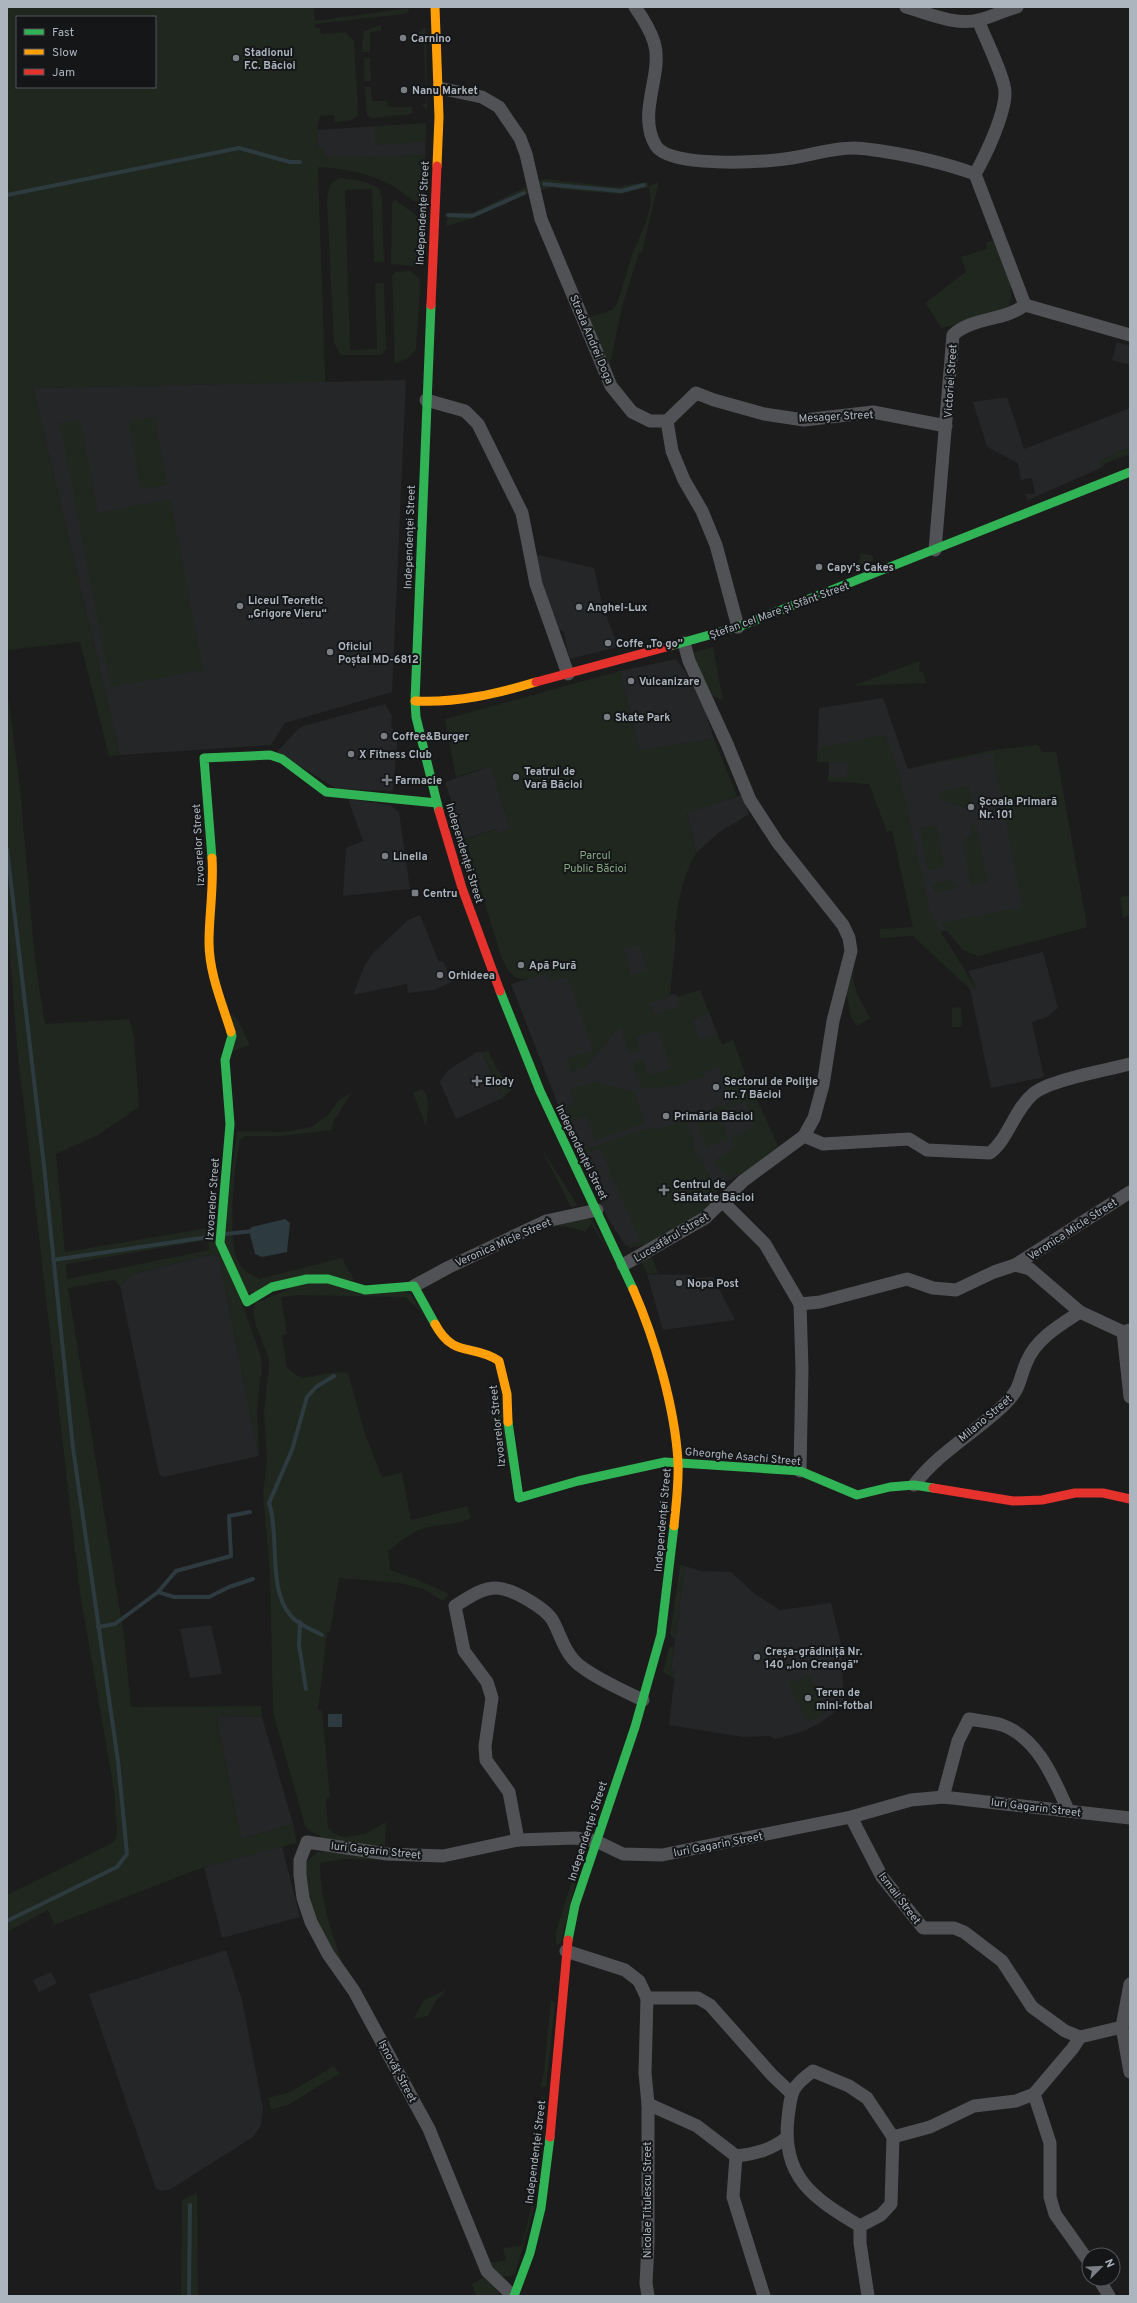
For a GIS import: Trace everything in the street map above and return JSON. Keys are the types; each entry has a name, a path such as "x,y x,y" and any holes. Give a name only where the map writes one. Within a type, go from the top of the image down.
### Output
{"main road":[{"name":"Independenței Street","path":"435,7 439,88 426,400 415,701 416,717 437,803 462,888 493,974 540,1091 596,1210 624,1265 644,1314 660,1365 670,1405 678,1462 677,1500 662,1628 643,1700 575,1905 566,1951 555,2093 541,2208 530,2253 514,2296"},
{"name":"Ștefan cel Mare și Sfânt Street","path":"415,701 449,702 568,674 738,627 1130,472"},
{"name":"Izvoarelor Street","path":"437,803 326,792 282,759 270,755 204,758 213,877 209,943 213,975 232,1036 225,1060 230,1124 219,1233 222,1250 247,1302 272,1287 307,1278 328,1279 366,1290 414,1286 442,1337 454,1346 493,1357 499,1361 507,1394 508,1430 519,1498"},
{"name":"Gheorghe Asachi Street","path":"519,1498 578,1481 665,1462 678,1462 800,1471 857,1495 890,1487 914,1485 1013,1501 1042,1500 1075,1493 1103,1493 1130,1499"}],"street":[{"path":"635,7 654,42 655,62 648,117 650,133 657,147 664,153 678,158 704,162 785,159 855,148 918,156 975,174"},
{"path":"906,7 954,20 978,20 1002,10 1017,7"},
{"path":"975,174 985,157 1003,108 1006,92 978,20"},
{"name":"Strada Andrei Doga","path":"439,88 482,97 500,107 520,138 526,154 541,219 611,386 632,412 650,421 667,421"},
{"path":"975,174 1025,305 1130,335"},
{"name":"Victoriei Street","path":"935,550 953,336 958,330 1016,312 1025,305"},
{"name":"Mesager Street","path":"667,421 696,393 714,400 764,414 804,420 873,412 946,426"},
{"path":"426,400 465,412 478,424 522,513 536,584 568,674"},
{"path":"667,421 672,451 684,480 702,511 716,545 738,627"},
{"path":"684,643 689,661 727,744 750,800 778,843 843,925 849,938 851,951 833,1021 823,1085 814,1118 804,1136 823,1144 909,1139 927,1150 990,1153 1000,1146 1019,1111 1033,1094 1049,1085 1130,1064"},
{"name":"Luceafărul Street","path":"624,1265 705,1218 744,1181 804,1136"},
{"name":"Veronica Micle Street","path":"800,1304 820,1302 907,1279 933,1288 956,1290 994,1272 1015,1265 1130,1192"},
{"path":"723,1202 764,1244 800,1304 802,1369 800,1471"},
{"name":"Veronica Micle Street","path":"414,1286 449,1267 546,1221 596,1210"},
{"name":"Veronica Micle Street","path":"1015,1265 1030,1269 1080,1312 1126,1331"},
{"name":"Milano Street","path":"914,1485 927,1468 947,1450 1005,1404 1019,1388 1027,1362 1035,1348 1049,1333 1080,1312"},
{"path":"1126,1331 1130,1397"},
{"path":"518,1840 509,1792 486,1760 485,1746 492,1698 487,1682 464,1651 455,1606 476,1592 497,1588 515,1594 545,1610 552,1619 568,1654 579,1665 643,1700"},
{"path":"943,1796 958,1741 969,1719 1002,1726 1021,1735 1032,1746 1052,1776 1068,1810"},
{"name":"Iuri Gagarin Street","path":"307,1842 388,1854 443,1856 518,1840 575,1838 596,1841 623,1854 662,1855 851,1817 911,1800 943,1796 1130,1818"},
{"name":"Ismail Street","path":"851,1817 882,1877 923,1928 954,1928 964,1932 1002,1961 1032,2007 1065,2031 1080,2037"},
{"name":"Ișnovăț Street","path":"307,1842 300,1860 300,1875 303,1898 311,1922 328,1954 354,1991 430,2129 487,2271 514,2296"},
{"name":"Nicolae Titulescu Street","path":"566,1951 625,1970 639,1981 647,1998 645,2072 648,2104 648,2244 646,2283 648,2296"},
{"path":"1130,1984 1122,2028 1130,2072"},
{"path":"647,1998 698,1998 710,2005 772,2075 791,2093"},
{"path":"893,2137 930,2127 974,2106 1016,2101 1034,2094 1073,2048 1080,2037 1122,2028"},
{"path":"812,2072 849,2086 867,2098 893,2137 891,2204 882,2215 860,2226 826,2206 808,2188 793,2167 786,2138 791,2093 801,2080 812,2072"},
{"path":"1034,2094 1050,2143 1050,2197 1055,2214 1081,2251"},
{"path":"648,2104 697,2126 736,2156 758,2154 778,2145 786,2138"},
{"path":"736,2156 733,2197 764,2296"},
{"path":"860,2226 860,2243 868,2296"},
{"path":"1104,2287 1109,2296"}],"shaded area":[{"path":"426,123 425,163 318,167 317,130"},
{"name":"Liceul Teoretic „Grigore Vieru“","path":"322,282 325,382 406,380 392,692 285,723 271,745 120,755 33,388 269,383"},
{"path":"1117,342 1130,346 1130,365 1112,360"},
{"path":"1007,397 1024,449 1130,408 1130,447 1101,460 1103,467 1028,500 1025,494 1035,494 1032,478 1021,480 1018,463 987,447 973,402"},
{"name":"Anghel-Lux","path":"534,554 594,568 603,607 618,647 569,659 564,632 557,628 541,588"},
{"path":"676,659 686,673 705,711 714,739 639,751 620,671"},
{"name":"Școala Primară Nr. 101","path":"883,698 908,769 993,750 1038,745 1042,752 1056,752 1087,927 978,956 963,950 947,931 914,932 892,830 887,832 870,784 828,781 829,762 817,762 819,708"},
{"path":"385,704 392,716 391,727 398,735 393,791 337,789 277,752 298,729 303,726"},
{"path":"491,766 511,829 498,833 496,829 464,839 445,782"},
{"path":"742,795 749,814 718,833 696,853 687,812"},
{"path":"348,799 390,805 399,812 410,889 343,896 346,848 363,841"},
{"path":"420,915 439,962 443,961 452,982 434,990 408,993 407,984 353,995 365,965 373,953 408,920"},
{"path":"676,932 670,995 676,994 678,997 700,990 722,1045 733,1040 746,1076 778,1146 746,1171 717,1187 716,1201 631,1248 625,1245 609,1220 578,1156 511,984"},
{"path":"1043,952 1058,1008 1047,1017 1032,1022 1044,1077 991,1088 970,989 976,988 968,971"},
{"path":"477,1052 482,1052 503,1098 456,1119 440,1082 448,1070"},
{"path":"285,1219 290,1223 287,1252 262,1257 255,1254 249,1230 252,1227"},
{"path":"214,1254 219,1257 259,1456 163,1477 159,1474 120,1286 133,1274"},
{"path":"647,1274 692,1275 693,1278 713,1277 735,1320 663,1330"},
{"name":"Creșa-grădiniță Nr. 140 „Ion Creangă”","path":"685,1566 701,1571 731,1572 755,1594 780,1610 831,1603 841,1644 844,1705 820,1723 802,1732 775,1739 770,1736 743,1737 669,1725 675,1672 671,1669"},
{"path":"211,1625 222,1674 190,1678 180,1629"},
{"path":"328,1714 342,1714 342,1727 328,1727"},
{"path":"216,1716 262,1717 293,1824 241,1839"},
{"path":"282,1846 300,1917 222,1938 204,1867"},
{"path":"226,1950 242,2000 263,2109 261,2125 253,2137 171,2189 162,2191 156,2189 89,1994"},
{"path":"51,1972 57,1983 39,1992 33,1980"}],"green space":[{"path":"7,7 314,7 315,21 409,8 408,12 404,14 315,24 315,28 320,28 321,34 345,32 354,41 358,115 352,120 335,122 334,115 320,116 317,130 317,148 324,147 325,157 425,155 423,202 421,203 410,199 395,187 376,178 339,169 318,167 325,382 33,388 120,755 109,756 80,642 7,650"},
{"path":"381,25 381,31 370,32 370,52 362,52 364,31"},
{"path":"426,27 427,111 421,103 426,104 424,40 418,33"},
{"path":"364,58 370,58 371,81 364,81"},
{"path":"365,87 371,87 372,101 387,101 388,107 413,107 411,114 373,118 367,115"},
{"path":"426,123 425,141 376,145 375,127"},
{"path":"341,178 362,181 379,188 382,199 384,262 374,262 372,189 345,190 350,350 377,349 375,283 384,283 386,349 381,355 341,355 334,343 327,202 328,191 331,184"},
{"path":"546,179 614,187 648,182 648,187 621,194 568,190 552,187 539,191 537,181"},
{"path":"659,181 642,252 639,253 622,307 610,363 616,381 587,318 612,310 617,304 632,255 649,213 650,195 648,187"},
{"path":"530,185 532,192 471,219 446,226 448,213 474,212"},
{"path":"394,199 422,220 420,254 416,264 413,266 391,264 392,203"},
{"path":"994,240 1005,265 1010,282 1011,291 1008,309 998,314 942,328 925,303 966,272 961,257 987,249 986,243"},
{"path":"410,271 419,278 420,287 416,350 408,358 397,363 395,362 392,276 395,272"},
{"path":"155,417 167,485 141,489 129,421"},
{"path":"80,419 98,513 170,499 203,670 111,687 60,423"},
{"path":"1130,447 1130,454 1106,463 1103,467 1100,460"},
{"path":"861,553 873,556 873,561 858,566"},
{"path":"713,647 723,701 712,695 693,659 692,653"},
{"path":"920,661 919,670 924,674 926,683 852,686"},
{"name":"Parcul Public Băcioi","path":"620,671 639,750 714,739 737,796 687,813 696,853 682,886 678,904 670,996 650,1003 655,1015 681,1006 677,997 700,990 709,1013 692,1020 700,1040 717,1034 722,1045 733,1040 746,1076 778,1146 754,1166 745,1172 736,1175 728,1175 721,1171 714,1161 735,1148 731,1138 756,1126 745,1101 718,1113 729,1139 707,1147 694,1116 730,1103 719,1067 703,1072 704,1076 679,1085 642,1089 633,1064 643,1059 649,1076 672,1068 658,1030 636,1037 641,1051 629,1054 620,1026 587,1066 572,1072 567,1059 593,1050 568,976 550,982 547,973 523,979 513,976 505,965 465,839 497,829 498,833 511,829 491,766 456,777 445,719","holes":["640,944 648,970 631,975 624,949"]},
{"path":"7,687 20,789 35,960 45,1024 129,1019 134,1036 139,1107 98,1135 56,1154 65,1252 215,1227 260,1354 262,1365 257,1409 259,1456 219,1257 214,1254 133,1274 120,1286 114,1280 68,1288 124,1636 131,1707 261,1706 262,1717 216,1716 241,1839 293,1824 297,1843 204,1867 54,1925 48,1910 7,1932 7,1895 114,1842 117,1834 114,1790 80,1593 17,1046 7,914","holes":["208,1240 209,1250 67,1279 66,1264"]},
{"path":"885,735 899,773 931,916 976,988 970,989 913,936 880,938 880,929 913,927 892,830 887,832 869,784 828,781 828,776 847,777 848,763 817,762 818,748"},
{"path":"1038,745 1042,752 1056,752 1087,927 978,956 963,950 941,923 1023,907 993,753 909,768 993,750"},
{"path":"969,786 973,810 942,801 939,792"},
{"path":"971,823 976,823 987,882 971,886 963,839 972,836"},
{"path":"936,825 944,867 928,870 920,828"},
{"path":"952,880 957,888 935,893 933,884"},
{"path":"1130,895 1130,915 1123,918 1120,897"},
{"path":"851,972 857,994 870,1018 857,1026 851,1017 845,985"},
{"path":"961,1007 962,1027 952,1027 952,1008"},
{"path":"231,1012 239,1022 250,1045 233,1051"},
{"path":"488,1051 497,1069 512,1089 503,1098 482,1052"},
{"path":"594,1082 634,1092 645,1123 595,1140 586,1115 570,1121 566,1107 575,1104 570,1090"},
{"path":"422,1089 428,1102 426,1126 413,1093"},
{"path":"352,1092 333,1122 332,1130 281,1136 245,1136 240,1140 234,1182 232,1218 234,1249 238,1262 249,1273 259,1279 342,1258 354,1280 248,1294 223,1238 237,1131 285,1132 311,1127 328,1115 339,1100"},
{"path":"686,1119 695,1143 692,1145 717,1188 716,1201 686,1224 659,1239 646,1245 635,1247 625,1245 641,1242 600,1148 578,1156 577,1152 650,1128 656,1131"},
{"path":"540,1146 578,1206 571,1207"},
{"path":"579,1219 591,1219 613,1259 591,1224 585,1232 573,1228 562,1227 539,1228"},
{"path":"651,1255 658,1273 647,1274 641,1260"},
{"path":"307,1282 410,1293 422,1313 405,1297 297,1295 281,1297 287,1334 282,1336 287,1368 301,1378 337,1372 348,1373 366,1437 382,1477 402,1473 411,1520 467,1506 471,1518 465,1521 432,1526 419,1530 388,1551 390,1570 416,1579 449,1594 443,1601 423,1589 400,1583 339,1578 330,1633 327,1632 318,1710 322,1711 330,1796 326,1800 328,1827 333,1833 343,1837 365,1834 386,1822 385,1847 331,1840 321,1837 305,1826 273,1712 270,1573 263,1494 267,1461 264,1412 269,1368 268,1356 256,1326 253,1312 255,1303"},
{"path":"503,1401 512,1472 488,1410"},
{"path":"680,1565 685,1566 675,1639 670,1635"},
{"path":"674,1646 671,1669 675,1672 675,1679 663,1672 669,1648"},
{"name":"Teren de mini-fotbal","path":"809,1675 827,1712 807,1722 789,1684"},
{"path":"331,1851 393,1860 345,1859 320,1863 328,1920 346,1973 344,1972 308,1903 304,1869 308,1860 318,1852"},
{"path":"579,1858 582,1858 561,1943 556,1945 556,1932"},
{"path":"446,1990 436,2001 428,2016 413,2019 424,2000"},
{"path":"551,2000 555,2003 546,2086 540,2088 544,2073"},
{"path":"334,2066 340,2074 290,2104 271,2110 268,2098 290,2092"},
{"path":"541,2096 546,2098 533,2212 515,2274 509,2277 500,2276 489,2263 506,2260 503,2248 521,2246 531,2211 539,2151"},
{"path":"197,2193 198,2296 181,2296 182,2200"},
{"path":"486,2276 501,2296 476,2296 472,2284"}],"waterway":[{"path":"7,195 239,148 290,162 300,162"},
{"path":"544,184 621,191 644,185"},
{"path":"448,215 472,216 524,193"},
{"path":"7,849 44,1166 73,1448 118,1761 127,1854 117,1867 7,1921"},
{"path":"226,1234 253,1231"},
{"path":"53,1260 208,1237"},
{"path":"322,1635 297,1622 284,1605 279,1592 276,1577 274,1531 269,1503 292,1450 307,1397 316,1387 334,1376"},
{"path":"98,1627 115,1624 158,1592 176,1571 231,1556 229,1516 250,1512"},
{"path":"158,1592 174,1597 209,1597 229,1587 253,1579"},
{"path":"300,1622 299,1645 306,1689"},
{"path":"189,2296 190,2205"}],"traffic: fast":[{"path":"431,305 415,701 416,717 439,811"},
{"path":"670,646 738,627 1130,472"},
{"path":"212,858 204,758 270,755 282,759 326,792 437,803"},
{"path":"500,991 540,1091 633,1289"},
{"path":"231,1032 232,1036 225,1060 230,1124 220,1243 247,1302 272,1287 307,1279 328,1279 365,1290 414,1286 435,1324"},
{"path":"508,1422 519,1498 578,1481 665,1462 800,1471 857,1495 890,1487 914,1485 933,1488"},
{"path":"568,1940 575,1905 635,1727 661,1635 674,1526"},
{"path":"514,2296 530,2253 541,2208 550,2137"}],"traffic: slow":[{"path":"435,7 439,117 437,166"},
{"path":"415,701 446,701 476,697 536,682"},
{"path":"212,858 209,932 211,965 231,1032"},
{"path":"633,1289 656,1351 663,1374 673,1419 678,1462 674,1526"},
{"path":"435,1324 442,1335 449,1342 456,1346 489,1356 499,1361 507,1394 508,1422"}],"traffic: jam":[{"path":"431,305 437,166"},
{"path":"536,682 670,646"},
{"path":"439,811 462,888 500,991"},
{"path":"933,1488 1013,1501 1042,1500 1075,1493 1103,1493 1130,1499"},
{"path":"550,2137 568,1940"}],"place":[{"name":"Carnino","path":"403,38"},
{"name":"Stadionul F.C. Băcioi","path":"236,58"},
{"name":"Nanu Market","path":"404,90"},
{"name":"Capy's Cakes","path":"819,567"},
{"name":"Liceul Teoretic „Grigore Vieru“","path":"240,606"},
{"name":"Anghel-Lux","path":"579,607"},
{"name":"Coffe „To go”","path":"608,643"},
{"name":"Oficiul Poștal MD-6812","path":"330,652"},
{"name":"Vulcanizare","path":"631,681"},
{"name":"Skate Park","path":"607,717"},
{"name":"Coffee&Burger","path":"384,736"},
{"name":"X Fitness Club","path":"351,754"},
{"name":"Teatrul de Vară Băcioi","path":"516,777"},
{"name":"Farmacie","path":"387,780"},
{"name":"Școala Primară Nr. 101","path":"971,807"},
{"name":"Linella","path":"385,856"},
{"name":"Centru","path":"415,893"},
{"name":"Apă Pură","path":"521,965"},
{"name":"Orhideea","path":"440,975"},
{"name":"Elody","path":"477,1081"},
{"name":"Sectorul de Poliţie nr. 7 Băcioi","path":"716,1087"},
{"name":"Primăria Băcioi","path":"666,1116"},
{"name":"Centrul de Sănătate Băcioi","path":"664,1190"},
{"name":"Nopa Post","path":"679,1283"},
{"name":"Creșa-grădiniță Nr. 140 „Ion Creangă”","path":"757,1657"},
{"name":"Teren de mini-fotbal","path":"808,1698"}]}
